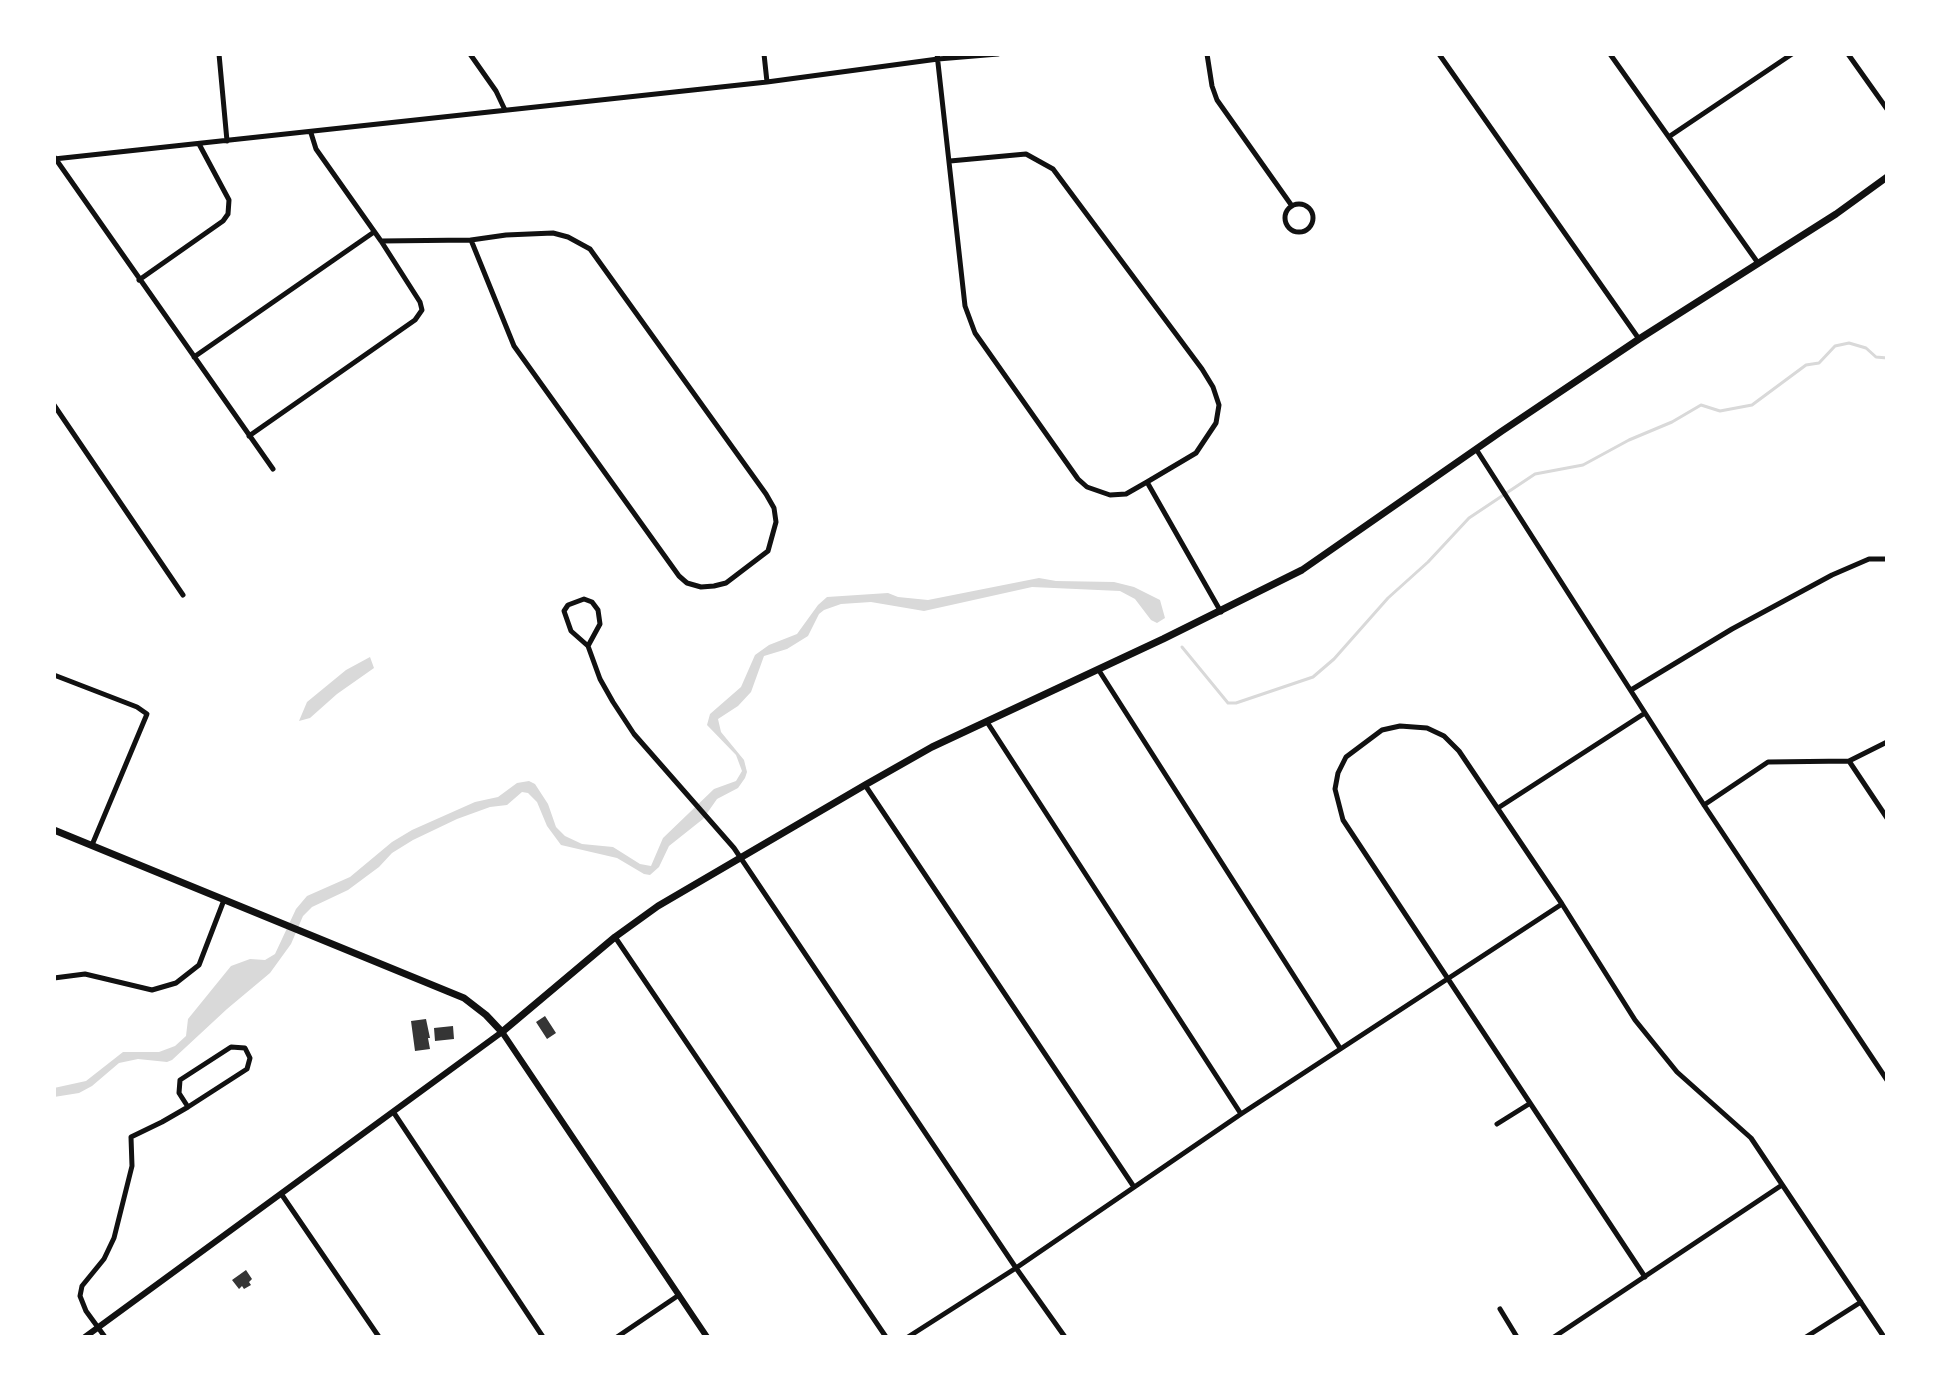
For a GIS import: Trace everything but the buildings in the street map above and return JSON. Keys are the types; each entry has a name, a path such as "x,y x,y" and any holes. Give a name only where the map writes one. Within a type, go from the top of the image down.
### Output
{"main road":[{"path":"54,830 464,998 502,1032 615,937 658,906 865,785 932,747 1221,612 1302,570 1639,339 1836,214 1887,177"}],"street":[{"path":"219,54 227,141"},
{"path":"470,54 496,91 505,110"},
{"path":"764,54 767,82"},
{"path":"273,469 54,158 767,82 938,56 998,54"},
{"path":"1207,54 1217,100 1292,206"},
{"path":"1439,54 1639,339"},
{"path":"1610,54 1758,263"},
{"path":"1670,136 1792,54"},
{"path":"1848,54 1887,109"},
{"path":"938,56 965,306 975,333 1078,479 1087,487 1110,495 1126,494 1196,453 1216,423 1219,405 1213,387 1053,169 1026,154 950,161"},
{"path":"249,436 415,320 422,310 381,241 316,149 311,133"},
{"path":"139,280 223,221 230,206 199,144"},
{"path":"1305,205 1311,211 1313,220 1305,230 1293,230 1287,224 1287,212 1292,206 1305,205"},
{"path":"194,357 374,232"},
{"path":"381,241 471,240 553,233 590,249 766,494 774,508 776,522 768,551 726,583 701,587 687,583 679,576 514,346 471,240"},
{"path":"54,405 183,595"},
{"path":"1476,449 1704,805 1887,1080"},
{"path":"1147,482 1221,612"},
{"path":"1631,690 1732,629 1832,575 1869,559 1887,559"},
{"path":"588,646 600,624 598,610 592,602 584,599 568,605 564,611 571,631 588,646 600,679 634,734 741,858 1065,1337"},
{"path":"1097,669 1340,1049"},
{"path":"54,675 137,707 147,714 92,846"},
{"path":"1498,808 1645,713"},
{"path":"987,722 1241,1114"},
{"path":"1645,1277 1343,820 1335,789 1338,773 1346,757 1382,730 1400,726 1427,728 1444,736 1459,751 1562,904 1635,1020 1677,1072 1751,1138 1884,1337"},
{"path":"1704,805 1768,762 1849,761 1887,742"},
{"path":"1849,761 1887,818"},
{"path":"865,785 1134,1187"},
{"path":"54,978 85,974 152,990 176,983 199,965 224,900"},
{"path":"908,1337 1562,904"},
{"path":"615,937 886,1337"},
{"path":"85,1337 502,1032 707,1337"},
{"path":"105,1337 86,1311 80,1296 82,1286 104,1259 114,1238 132,1166 131,1137 188,1107 247,1069 250,1058 245,1048 231,1047 180,1080 179,1093 188,1107"},
{"path":"1497,1124 1529,1104"},
{"path":"394,1113 543,1337"},
{"path":"1554,1337 1782,1185"},
{"path":"282,1195 379,1337"},
{"path":"617,1337 679,1295"},
{"path":"1806,1337 1861,1302"},
{"path":"1500,1309 1517,1337"}],"shaded area":[{"path":"1039,578 1114,582 1134,587 1160,600 1165,618 1157,623 1151,620 1135,599 1120,591 1032,587 924,611 871,602 841,604 824,610 808,636 787,649 764,656 751,692 738,706 718,719 721,732 744,760 745,778 738,788 717,799 703,819 669,846 659,867 650,875 617,858 561,845 547,826 537,802 528,793 522,792 507,805 490,807 457,819 413,840 392,853 348,890 312,907 303,916 291,944 270,973 172,1060 138,1059 119,1063 79,1093 54,1097 54,1088 86,1081 123,1052 159,1052 175,1046 186,1036 188,1019 231,966 250,959 265,960 275,954 296,909 307,896 350,877 392,842 412,830 475,802 498,797 517,783 529,781 535,784 548,804 556,827 565,836 582,844 613,847 640,864 651,866 663,838 714,789 736,781 742,771 736,755 707,725 710,714 741,687 755,655 769,645 797,634 827,597 888,593 928,600"},
{"path":"370,657 374,668 310,718 299,721 307,702 346,670"}],"waterway":[{"path":"1182,647 1228,703 1313,677 1469,518 1535,474 1583,465 1701,405 1720,411 1752,405 1806,365 1819,363 1835,346 1849,343 1866,348 1876,357 1887,358"}]}
